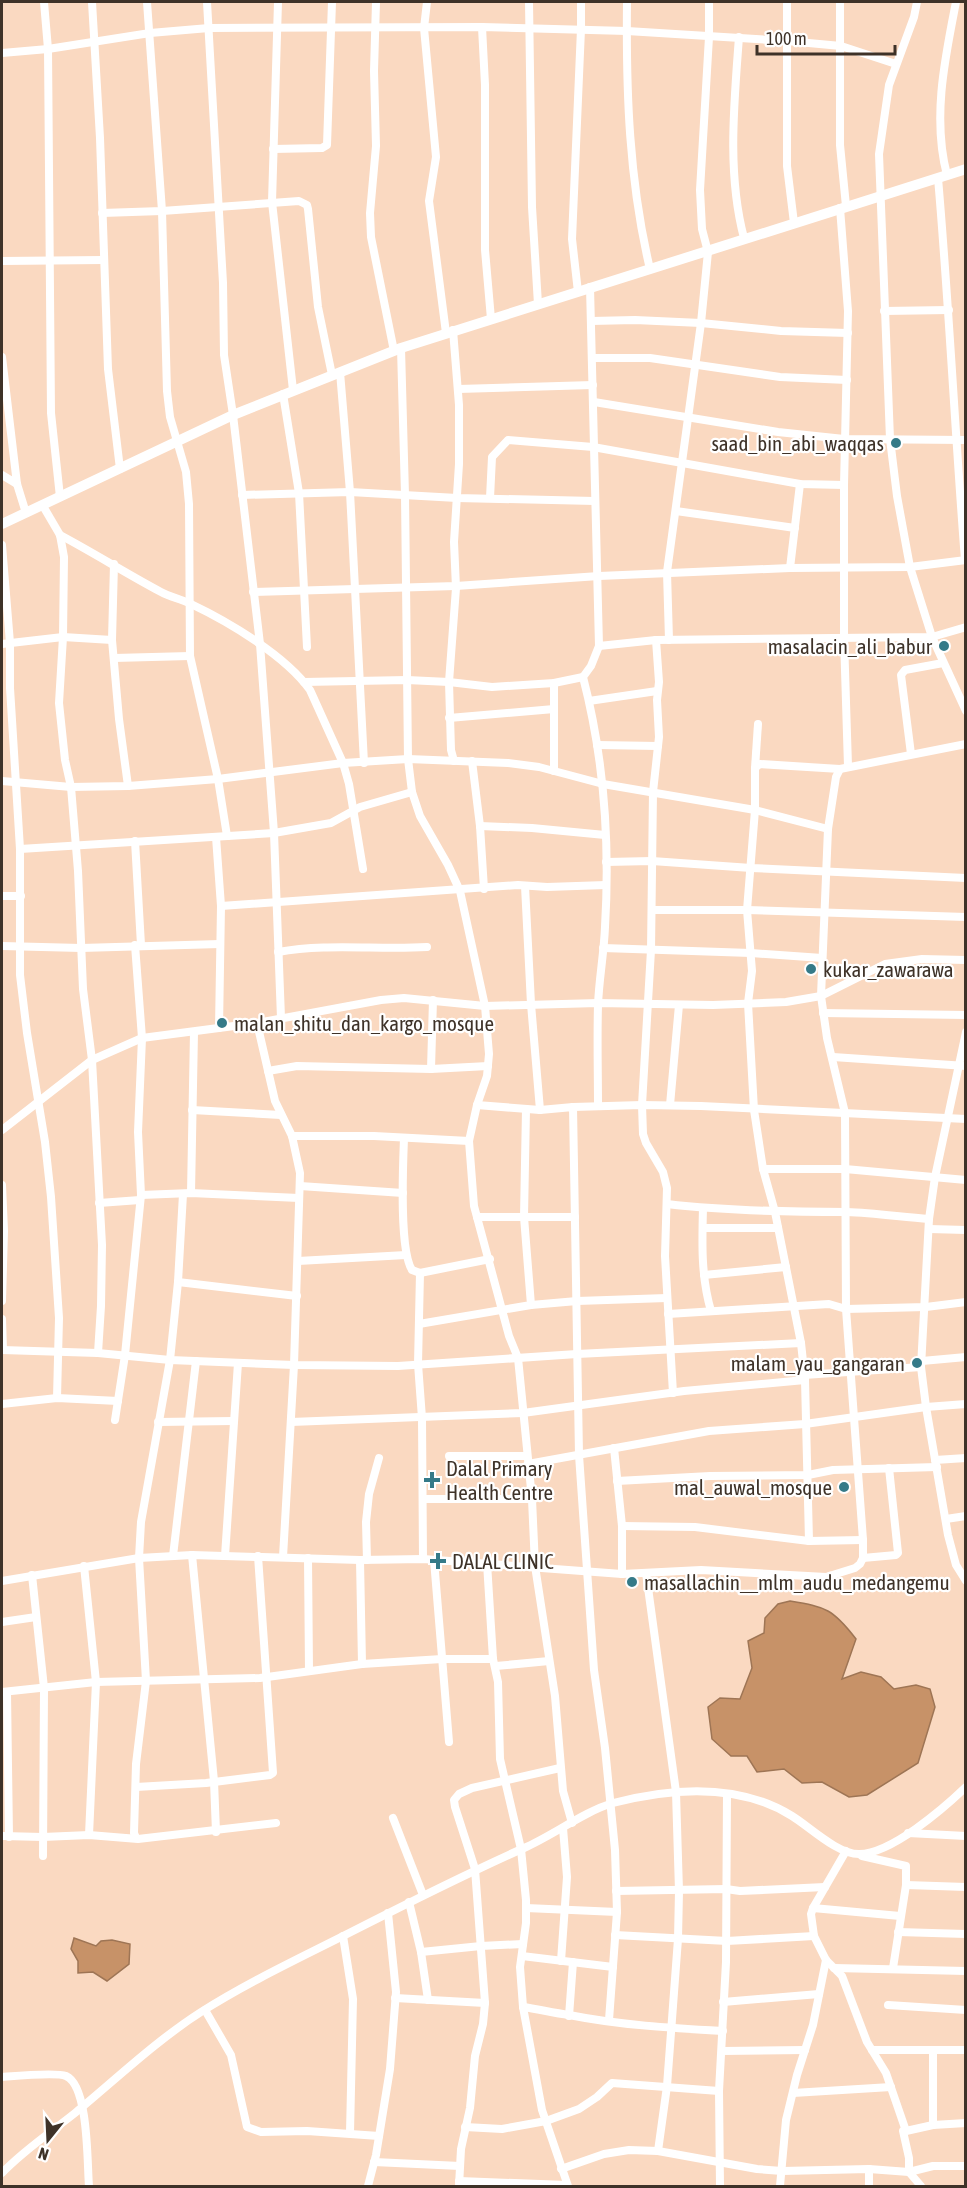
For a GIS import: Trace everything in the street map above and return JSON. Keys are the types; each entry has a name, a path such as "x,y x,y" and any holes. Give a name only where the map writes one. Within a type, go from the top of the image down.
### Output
{"street":[{"path":"44,2 48,49 51,412 60,497"},
{"path":"92,2 108,369 120,469"},
{"path":"147,2 162,211 167,391 170,417 186,472 189,504 190,656 218,779 227,836"},
{"path":"207,2 223,283 224,355 260,644 274,833 282,1018"},
{"path":"278,2 272,202 299,493 307,647"},
{"path":"273,149 322,148 327,145 332,2"},
{"path":"376,2 374,27 376,146 370,213 371,237 397,350 405,495 408,759 412,792 420,816 460,891 485,1006 489,1066 469,1141 477,1217 509,1336 518,1358 532,1499 535,1566 555,1696 565,1804 572,1823"},
{"path":"427,2 424,28 436,157 429,201 458,388 459,464 454,542 456,586 449,682 451,750 454,761"},
{"path":"529,2 532,207 538,304"},
{"path":"578,292 572,239 581,2"},
{"path":"627,2 629,135 635,198 650,269"},
{"path":"669,640 667,572 696,366 708,252 702,229 700,190 709,2"},
{"path":"787,2 787,166 794,223"},
{"path":"2,1581 139,1557 192,1555 364,1560 423,1559 622,1574 701,1570 826,1577 855,1568 863,1558 846,1309 845,1113 827,1038 821,996 828,830 836,777 844,768 844,438 848,311 840,145 840,2"},
{"path":"917,2 911,27 896,64 883,119 879,154 890,439 897,496 910,567 932,637 966,711"},
{"path":"254,591 456,586 667,572 910,567 965,560 955,440 943,159 939,117 956,2"},
{"path":"2,53 48,49 150,33 209,28 482,27 627,31 787,41 841,46 896,64"},
{"path":"482,27 485,85 485,250 491,318"},
{"path":"738,37 734,155 738,215 744,238"},
{"path":"2,524 233,415 397,350 491,318 708,252 744,238 966,169"},
{"path":"102,213 162,211 272,202 299,201 307,205 318,307 336,374 350,492 364,763"},
{"path":"2,261 103,260"},
{"path":"304,682 407,680 492,687 554,683 583,677 591,666 599,646 599,576 593,447 594,402 590,287"},
{"path":"884,311 949,309"},
{"path":"591,321 701,323 781,331 848,333"},
{"path":"2,357 17,484 26,513"},
{"path":"592,358 650,358 780,377 847,380"},
{"path":"458,388 593,385"},
{"path":"594,402 777,432 844,438 966,440"},
{"path":"490,498 492,457 507,440 593,447 800,484 844,484"},
{"path":"2,475 17,484"},
{"path":"790,568 800,484"},
{"path":"242,495 350,492 457,498 595,501"},
{"path":"43,506 60,535 64,557 59,703 65,760 71,787 83,989 92,1060 99,1203 101,1306 98,1353"},
{"path":"676,511 795,528"},
{"path":"60,535 162,593 189,602 260,644 283,661 304,682 343,763 350,784 363,869"},
{"path":"2,545 6,644 20,849 20,975 45,1142 55,1245 59,1318 57,1398"},
{"path":"114,564 112,640 128,786"},
{"path":"599,646 656,640 932,637 966,627"},
{"path":"6,644 63,637 112,640"},
{"path":"656,640 659,682 657,691 658,746 652,792 651,950 642,1104 643,1134 663,1172 667,1188 665,1256 673,1393"},
{"path":"114,658 190,656"},
{"path":"911,754 901,675 904,670 943,663"},
{"path":"583,677 603,784 606,862 603,948 598,1004 598,1106"},
{"path":"554,683 554,771"},
{"path":"589,702 657,691"},
{"path":"449,718 554,709"},
{"path":"758,724 755,810 747,910 752,971 748,1003 754,1110 763,1169 775,1212 801,1343 809,1541"},
{"path":"755,768 760,764 844,768 966,744"},
{"path":"597,745 658,746"},
{"path":"2,781 71,787 128,786 218,779 343,763 408,759 508,763 554,771 603,784 755,810 828,830"},
{"path":"472,761 480,826 484,889"},
{"path":"20,849 274,833 332,822 360,807 412,792"},
{"path":"480,826 605,835"},
{"path":"216,837 221,906 219,1028"},
{"path":"115,1420 140,1198 138,1132 142,1038 135,842"},
{"path":"606,862 652,861 966,878"},
{"path":"221,906 525,886 606,885"},
{"path":"525,886 531,1004 540,1110"},
{"path":"2,896 21,896"},
{"path":"651,910 747,910 966,917"},
{"path":"2,946 81,948 220,944"},
{"path":"278,952 304,947 365,949 427,947"},
{"path":"603,948 822,958"},
{"path":"2,1130 92,1060 142,1038 257,1023 381,1000 404,998 485,1006 786,1002 821,996 885,964 922,959 966,960"},
{"path":"431,1069 433,1000"},
{"path":"670,1105 679,1005"},
{"path":"824,1013 966,1015"},
{"path":"257,1023 268,1071 281,1116 292,1136 300,1173 294,1365 283,1557"},
{"path":"136,1838 134,1833 136,1787 146,1681 139,1557 141,1522 170,1360 187,1194 194,1032"},
{"path":"964,1576 956,1565 946,1519 926,1407 922,1364 929,1219 948,1117 962,1065 966,1032"},
{"path":"833,1057 962,1065"},
{"path":"268,1071 297,1066 431,1069 489,1066"},
{"path":"477,1105 540,1110 642,1104 966,1119"},
{"path":"573,1107 579,1455 594,1670 605,1748 615,1850 617,1912 609,2020"},
{"path":"526,1109 524,1217 531,1305"},
{"path":"192,1110 281,1116"},
{"path":"292,1136 469,1141"},
{"path":"404,1138 403,1193 406,1255 412,1270 420,1273 489,1259"},
{"path":"763,1169 845,1169 966,1180"},
{"path":"2,1185 4,1231 2,1301"},
{"path":"300,1186 403,1193"},
{"path":"99,1203 187,1194 299,1198"},
{"path":"667,1204 775,1212 845,1212 929,1219"},
{"path":"703,1208 704,1275 711,1311"},
{"path":"477,1217 575,1217"},
{"path":"703,1227 778,1228"},
{"path":"929,1229 966,1230"},
{"path":"298,1261 406,1255"},
{"path":"704,1275 786,1267"},
{"path":"420,1273 418,1364 422,1418 423,1559"},
{"path":"178,1282 297,1296"},
{"path":"419,1324 531,1305 667,1298"},
{"path":"668,1314 829,1304 846,1309 926,1307 966,1302"},
{"path":"2,1319 2,1350 98,1353 170,1360 294,1365 418,1364 801,1343"},
{"path":"291,1422 523,1413 966,1357"},
{"path":"173,1556 196,1361"},
{"path":"225,1556 238,1363"},
{"path":"2,1404 57,1398 118,1401"},
{"path":"448,1456 528,1460 579,1455 709,1431 805,1424 926,1407 966,1404"},
{"path":"158,1422 233,1421"},
{"path":"614,1449 622,1526 622,1574"},
{"path":"362,1664 366,1522 369,1494 379,1458"},
{"path":"617,1482 710,1476 808,1475 833,1470 889,1468 966,1458"},
{"path":"863,1558 898,1553 889,1468"},
{"path":"423,1499 532,1499"},
{"path":"946,1519 966,1516"},
{"path":"622,1526 696,1527 809,1541 863,1540"},
{"path":"192,1555 214,1781 216,1832"},
{"path":"136,1787 206,1783 273,1773 258,1556"},
{"path":"308,1558 309,1671"},
{"path":"434,1560 449,1742"},
{"path":"487,1563 500,1753 504,1782 521,1850 526,1908 520,1967 522,2007 534,2077 567,2186 459,2184 475,2056 483,2024 485,2003 475,1869 454,1800 459,1794 472,1788 504,1782 560,1768"},
{"path":"84,1566 96,1682 89,1835"},
{"path":"646,1573 676,1792 679,1891 678,1940 667,2086 658,2151"},
{"path":"32,1575 44,1688 43,1856"},
{"path":"2,1622 36,1617"},
{"path":"276,1824 216,1832 136,1838 89,1835 5,1836 4,1692 96,1682 205,1681 266,1677 362,1664 442,1659 494,1663 549,1661"},
{"path":"857,1855 875,1852 892,1844 932,1816 966,1787"},
{"path":"2,2173 21,2153 83,2106 130,2066 205,2010 262,1976 475,1869 521,1850 610,1804 676,1792 727,1794 768,1803 791,1815 846,1851 906,1866 906,1885 893,1968"},
{"path":"720,2187 719,2091 727,1941 727,1794"},
{"path":"393,1818 423,1895"},
{"path":"561,1961 567,1877 563,1828"},
{"path":"908,1833 966,1836"},
{"path":"846,1851 813,1908 811,1914 814,1936 826,1960 842,1976 872,2050 886,2073 906,2131"},
{"path":"906,1885 966,1887"},
{"path":"616,1891 726,1889 740,1892 825,1887"},
{"path":"409,1902 421,1952 428,2000"},
{"path":"526,1908 617,1912"},
{"path":"813,1908 900,1916"},
{"path":"368,2187 390,2069 395,1971 388,1913"},
{"path":"898,1932 966,1934"},
{"path":"615,1935 727,1941 814,1936"},
{"path":"343,1936 353,1999 350,2133"},
{"path":"421,1952 523,1944"},
{"path":"522,1956 613,1967"},
{"path":"780,2187 786,2120 813,2025 826,1960"},
{"path":"569,2016 573,1962"},
{"path":"834,1968 966,1971"},
{"path":"723,2002 819,1994"},
{"path":"395,1998 485,2003"},
{"path":"888,2005 966,2010"},
{"path":"522,2007 549,2010 569,2016 671,2028 723,2031"},
{"path":"205,2010 231,2055 247,2127 261,2132 307,2131 379,2136"},
{"path":"722,2051 805,2050"},
{"path":"872,2050 966,2050"},
{"path":"933,2050 933,2126"},
{"path":"2,2077 67,2076 75,2084 83,2106 89,2187"},
{"path":"465,2127 502,2129 546,2121 579,2109 612,2083 719,2091"},
{"path":"792,2093 891,2087"},
{"path":"920,2186 909,2172 909,2158 903,2131 966,2123"},
{"path":"561,2169 604,2154 629,2150 658,2151 757,2169 782,2171 869,2169 909,2172 933,2166 966,2166"},
{"path":"374,2162 460,2166"},
{"path":"869,2169 869,2187"}],"shaded area":[{"path":"790,1601 812,1605 835,1615 856,1639 842,1679 861,1672 881,1677 894,1689 916,1685 930,1689 935,1707 918,1763 867,1795 849,1797 822,1782 802,1783 784,1769 757,1772 747,1756 731,1756 712,1739 708,1707 720,1698 740,1699 752,1668 748,1641 764,1633 765,1618 778,1604"},
{"path":"74,1938 96,1946 101,1941 112,1940 130,1944 129,1964 107,1981 93,1972 78,1973 78,1961 71,1949"}],"place":[{"name":"saad_bin_abi_waqqas","path":"896,443"},
{"name":"masalacin_ali_babur","path":"944,646"},
{"name":"kukar_zawarawa","path":"811,969"},
{"name":"malan_shitu_dan_kargo_mosque","path":"222,1023"},
{"name":"malam_yau_gangaran","path":"917,1363"},
{"name":"Dalal Primary Health Centre","path":"432,1480"},
{"name":"mal_auwal_mosque","path":"844,1487"},
{"name":"DALAL CLINIC","path":"438,1561"},
{"name":"masallachin__mlm_audu_medangemu","path":"632,1582"}]}
